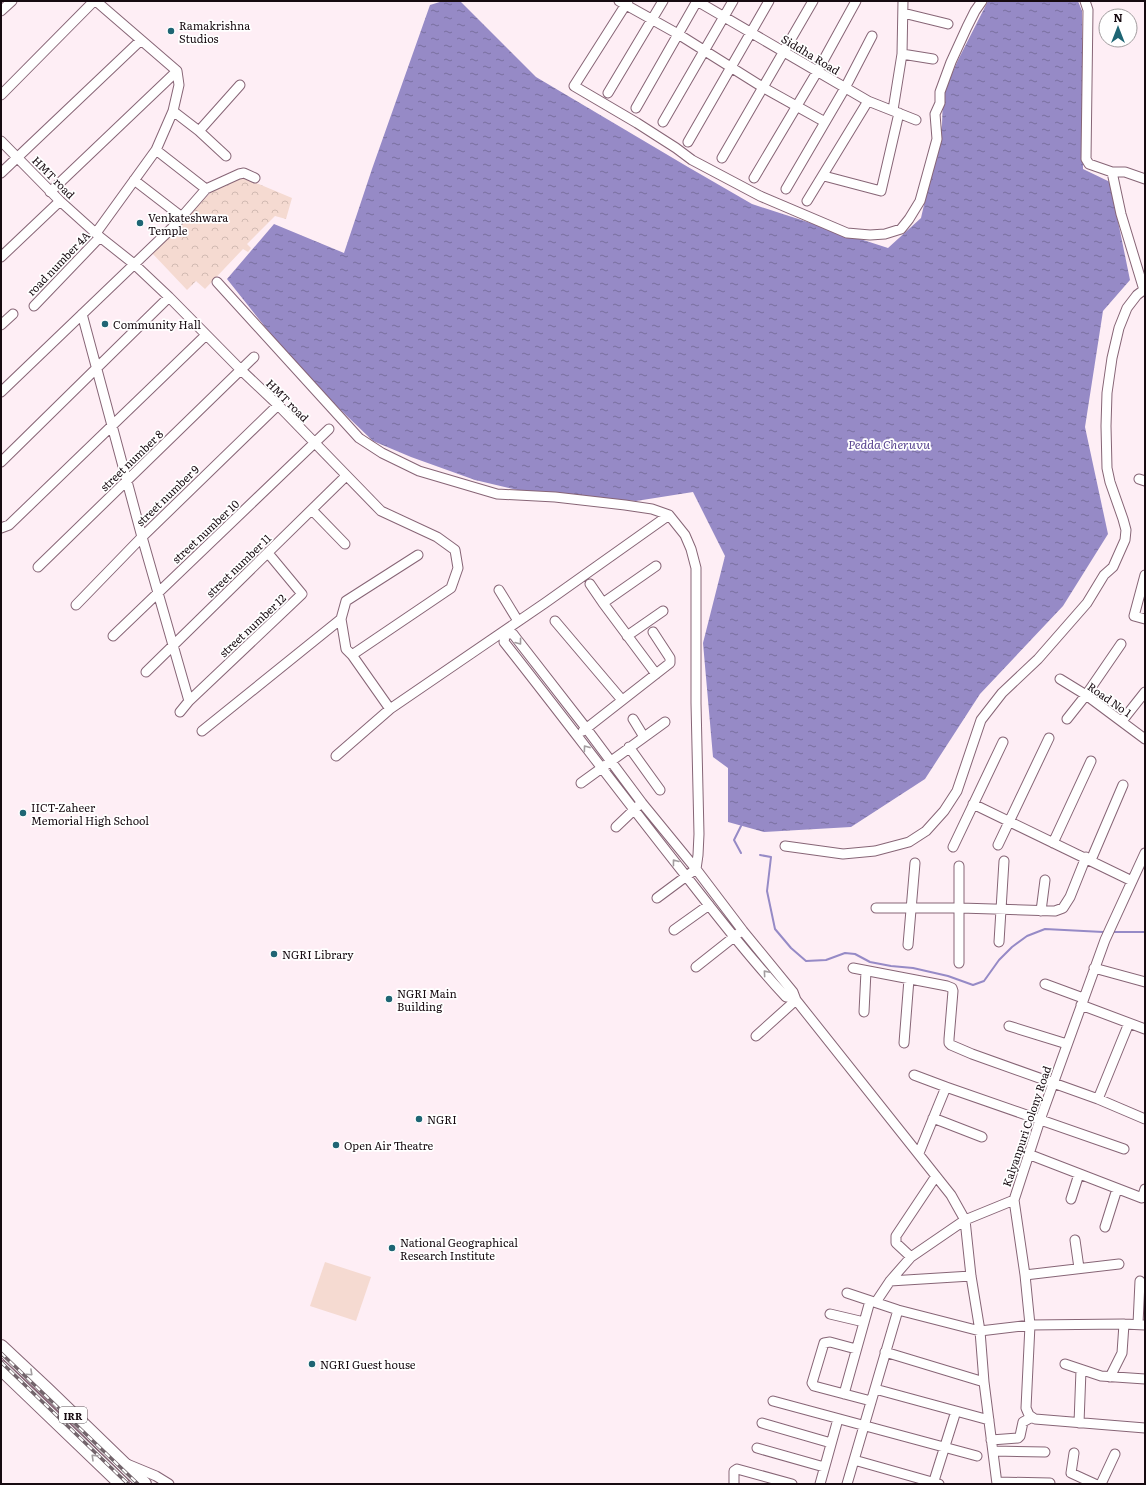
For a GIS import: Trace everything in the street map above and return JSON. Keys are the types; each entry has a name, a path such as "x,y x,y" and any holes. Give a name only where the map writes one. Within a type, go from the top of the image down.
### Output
{"main road":[{"name":"IRR","path":"1,1346 144,1484"},
{"name":"IRR","path":"1,1368 122,1484"},
{"path":"34,1400 47,1390"}],"street":[{"path":"1,11 12,1"},
{"path":"1,95 95,1 178,71 50,192"},
{"path":"608,93 663,1"},
{"path":"636,108 697,1"},
{"name":"Siddha Road","path":"697,1 844,88 868,101 916,120"},
{"path":"663,122 733,1"},
{"path":"688,142 769,1"},
{"path":"722,158 764,88 813,1"},
{"path":"754,178 817,72 856,1"},
{"path":"824,176 881,191 896,112 902,54 903,1"},
{"path":"825,122 764,88 624,2 574,86 637,123 692,160 760,196 848,233 870,235 885,234 901,229 909,219 920,200 937,139 935,114 940,103 940,92 967,26 982,1"},
{"path":"1085,1 1088,10 1086,159 1089,164 1112,172 1125,172 1145,179"},
{"path":"903,13 948,24"},
{"path":"786,189 872,36"},
{"path":"1,173 141,40"},
{"path":"902,54 933,59"},
{"name":"road number 4A","path":"34,306 98,235 134,180 156,150 172,111 179,86 178,71"},
{"path":"199,131 240,85"},
{"path":"807,201 824,176 868,101"},
{"path":"172,111 199,131 226,156"},
{"name":"HMT road","path":"1,141 50,192 98,235 134,264 169,297 278,405 314,444 381,511 437,537 454,550 458,568 450,588 352,655"},
{"path":"156,150 206,189"},
{"path":"786,846 843,854 875,851 909,842 926,830 944,811 957,791 981,720 988,710 1002,693 1038,659 1072,621 1087,603 1104,576 1113,567 1125,540 1126,530 1110,482 1107,468 1107,393 1112,358 1119,328 1126,308 1137,295 1144,290 1121,214 1112,172"},
{"path":"1,392 182,217 206,189 238,174 244,173 255,178"},
{"path":"134,180 182,217"},
{"path":"1,257 60,201"},
{"path":"217,282 359,438 382,453 419,471 497,494 556,496 652,509 669,515 685,535 691,549 696,568 698,855 696,869 657,898"},
{"path":"1,462 169,297"},
{"path":"1,325 12,314"},
{"path":"82,314 172,645 189,701"},
{"path":"1,528 9,526 206,335"},
{"name":"street number 8","path":"38,567 254,357"},
{"name":"street number 9","path":"76,605 142,536 278,405"},
{"name":"street number 10","path":"113,636 158,591 329,429"},
{"name":"street number 11","path":"146,672 346,476"},
{"path":"312,510 345,544"},
{"path":"336,756 390,709 669,515"},
{"name":"street number 12","path":"180,712 189,701 302,594 268,553"},
{"path":"390,709 352,655 346,649 341,619 346,601 418,555"},
{"path":"603,603 656,566"},
{"path":"1145,575 1134,616 1145,619"},
{"path":"590,584 656,674"},
{"path":"499,590 518,621"},
{"path":"628,636 662,611"},
{"path":"202,731 341,619"},
{"path":"556,620 622,700"},
{"path":"577,735 670,663 670,658 653,632"},
{"path":"795,998 786,997 709,905 601,769 577,735 504,642 505,636 513,634 642,803 696,869 743,931 793,992 795,998 951,1194 965,1220 971,1276 980,1332 984,1382 997,1483 1050,1483"},
{"path":"1067,719 1086,695 1120,644"},
{"path":"528,672 537,665"},
{"name":"Road No 1","path":"1060,680 1086,695 1145,739"},
{"path":"1122,721 1145,692"},
{"path":"633,719 644,737"},
{"path":"581,783 665,722"},
{"path":"998,845 1049,738"},
{"path":"953,847 1002,742"},
{"path":"629,747 660,790"},
{"path":"1053,843 1091,761"},
{"path":"876,908 960,908 1055,911 1063,908 1070,897 1123,785"},
{"path":"616,827 642,803"},
{"path":"973,804 1053,843 1088,858 1132,881"},
{"name":"Kalyanpuri Colony Road","path":"844,1394 864,1322 873,1301 911,1257 965,1220 1014,1200 1028,1154 1094,968 1112,923 1145,854"},
{"path":"999,942 1004,862"},
{"path":"908,945 915,863"},
{"path":"959,963 960,866"},
{"path":"1041,911 1045,880"},
{"path":"674,930 709,905"},
{"path":"696,967 743,931"},
{"path":"852,968 909,978 952,988 949,1039 952,1045 972,1054 1098,1099 1145,1119"},
{"path":"1094,968 1145,982"},
{"path":"864,1012 866,970"},
{"path":"904,1042 909,978"},
{"path":"1045,984 1129,1024 1145,1029"},
{"path":"756,1036 795,998"},
{"path":"1098,1099 1129,1024"},
{"path":"1009,1026 1067,1044"},
{"path":"914,1075 1124,1149"},
{"path":"919,1153 946,1087"},
{"path":"933,1118 982,1137"},
{"path":"1028,1154 1142,1198 1145,1190"},
{"path":"1071,1199 1079,1174"},
{"path":"911,1257 896,1243 896,1236 936,1176"},
{"path":"1105,1227 1117,1189"},
{"path":"1014,1200 1025,1275 1030,1325 1026,1408 1029,1415 1035,1419 1145,1428"},
{"path":"1075,1240 1079,1268"},
{"path":"1025,1275 1119,1264"},
{"path":"890,1281 971,1276"},
{"path":"847,1293 898,1310 980,1332 1030,1325 1141,1325 1140,1281"},
{"path":"847,1484 898,1310"},
{"path":"830,1314 864,1322"},
{"path":"1110,1376 1122,1353 1124,1324"},
{"path":"856,1348 830,1342 824,1343 812,1380 814,1386 871,1402"},
{"path":"885,1352 984,1382"},
{"path":"1065,1364 1101,1376 1145,1379"},
{"path":"1079,1423 1081,1370"},
{"path":"875,1389 989,1420"},
{"path":"773,1401 977,1456"},
{"path":"854,1460 935,1484 956,1411"},
{"path":"991,1440 1018,1438 1020,1436 1023,1422 1032,1417"},
{"path":"820,1484 838,1419"},
{"path":"762,1423 831,1443"},
{"path":"757,1448 824,1467"},
{"path":"993,1451 1045,1452"},
{"path":"1074,1453 1071,1473 1095,1484"},
{"path":"1101,1484 1115,1454"},
{"path":"119,1460 156,1476 169,1484"},
{"path":"734,1484 735,1469 792,1484"},
{"path":"757,1474 757,1484"}],"green space":[{"path":"242,177 292,198 286,219 275,216 247,244 251,248 248,252 243,249 205,289 196,281 187,290 152,253 212,191"},
{"path":"325,1262 371,1277 356,1321 310,1306"}],"water":[{"name":"Pedda Cheruvu","path":"443,1 460,1 536,77 752,204 888,248 921,218 942,125 943,94 958,60 988,1 1078,1 1082,11 1083,169 1110,182 1130,280 1103,311 1085,427 1108,534 1063,606 980,694 925,779 851,827 764,832 728,822 728,768 713,757 703,643 725,556 693,492 636,501 534,494 475,480 411,457 373,441 301,372 227,279 274,224 344,253 430,5"}],"waterway":[{"path":"741,826 734,840 741,853"},
{"path":"760,855 771,857 767,891 775,929 791,948 806,961 826,960 845,953 855,954 870,962 913,968 948,976 973,985 984,981 999,960 1012,947 1027,936 1045,929 1103,932"},
{"path":"1114,932 1145,932"}],"railway":[{"path":"1,1353 138,1484"},
{"path":"1,1362 128,1484"}],"place":[{"name":"Ramakrishna Studios","path":"171,31"},
{"name":"Venkateshwara Temple","path":"140,223"},
{"name":"Community Hall","path":"105,324"},
{"name":"IICT-Zaheer Memorial High School","path":"23,813"},
{"name":"NGRI Library","path":"274,954"},
{"name":"NGRI Main Building","path":"389,999"},
{"name":"NGRI","path":"419,1119"},
{"name":"Open Air Theatre","path":"336,1145"},
{"name":"National Geographical Research Institute","path":"392,1248"},
{"name":"NGRI Guest house","path":"312,1364"}]}
